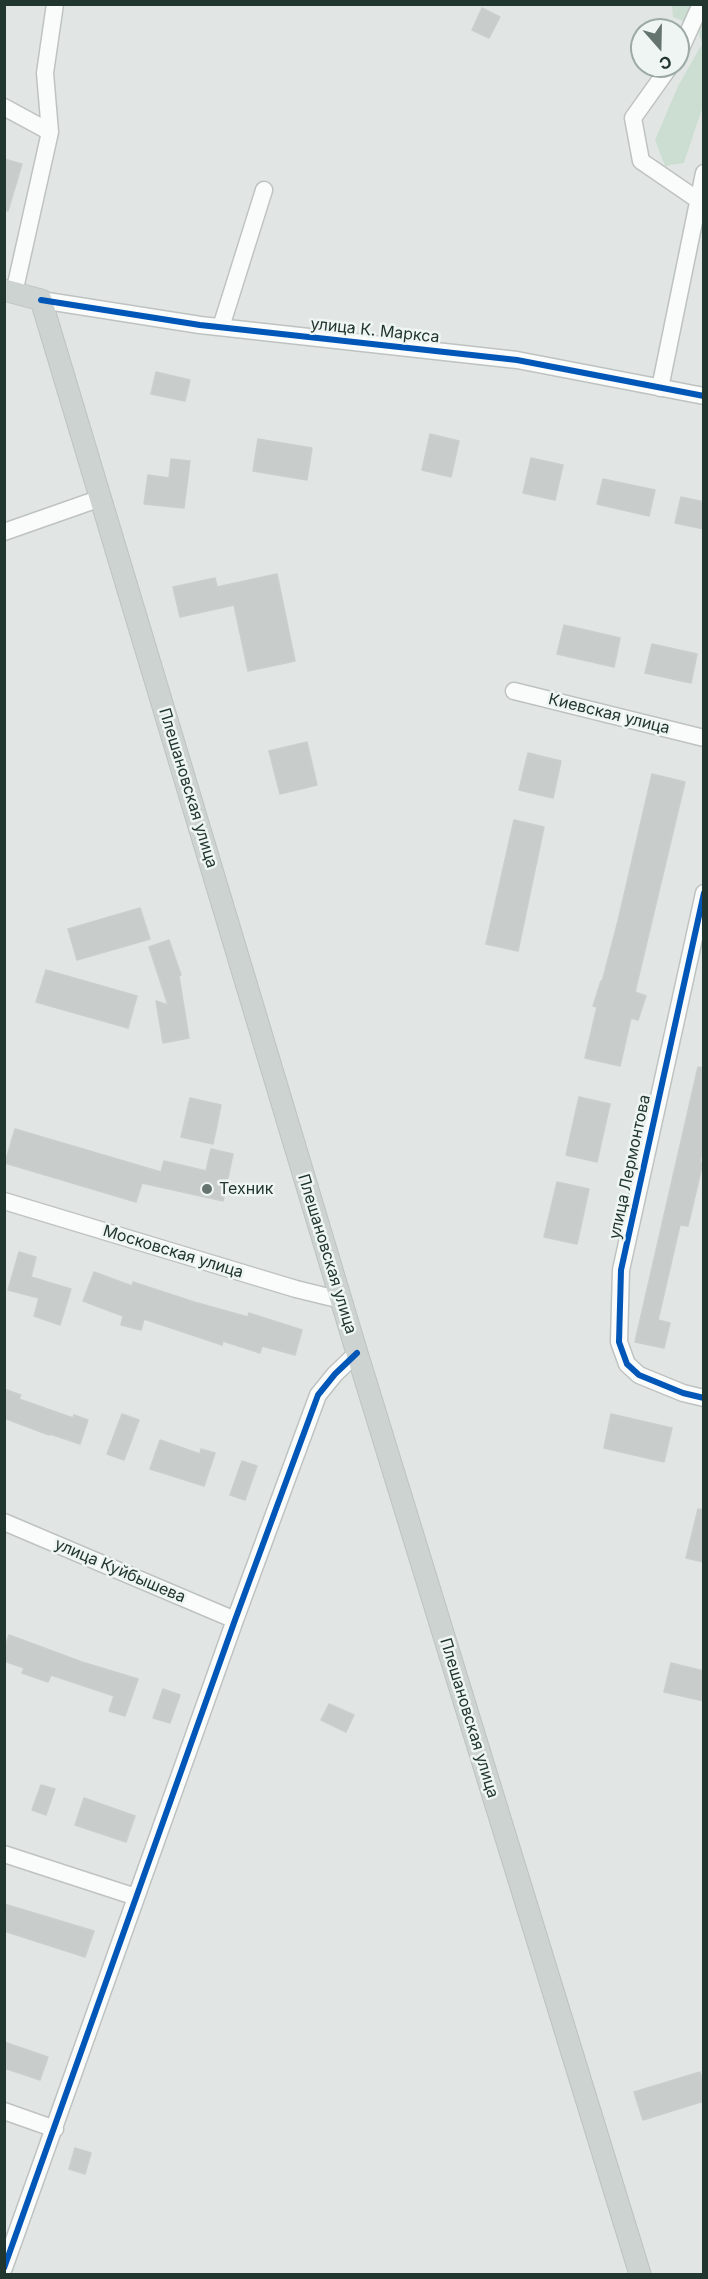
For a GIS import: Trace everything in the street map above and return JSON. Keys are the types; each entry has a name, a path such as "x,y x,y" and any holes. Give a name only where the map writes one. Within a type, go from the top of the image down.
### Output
{"main road":[{"name":"улица К. Маркса","path":"9,291 41,300"},
{"name":"Плешановская улица","path":"41,300 357,1353 640,2274"}],"street":[{"path":"9,291 50,132 45,73 55,4"},
{"path":"690,28 701,4"},
{"path":"661,78 633,118 641,161 698,200"},
{"path":"4,107 50,132"},
{"path":"660,388 704,173"},
{"path":"221,327 264,190"},
{"name":"улица К. Маркса","path":"41,300 221,327 517,360 704,396"},
{"path":"4,532 101,498"},
{"name":"Киевская улица","path":"514,691 704,738"},
{"name":"улица Лермонтова","path":"704,893 621,1270 619,1342 627,1364 639,1375 683,1393 704,1398"},
{"name":"Московская улица","path":"4,1202 296,1289 341,1300"},
{"path":"4,2268 235,1620 318,1395 335,1374 357,1353"},
{"name":"улица Куйбышева","path":"4,1522 235,1620"},
{"path":"4,1854 136,1897"},
{"path":"4,2111 55,2128"}],"green space":[{"path":"672,5 703,5 703,106 684,163 665,166 655,140 678,86 683,78 690,78 690,65 702,44 697,27 690,24 690,18 673,17"}],"building":[{"path":"482,8 500,17 489,38 472,30"},
{"path":"4,159 22,164 8,211 4,211"},
{"path":"156,372 190,380 185,401 151,394"},
{"path":"430,434 459,441 451,477 422,470"},
{"path":"258,439 312,448 307,480 253,471"},
{"path":"531,458 563,465 555,500 523,493"},
{"path":"171,459 190,461 184,508 144,504 148,475 169,478"},
{"path":"603,479 655,490 649,516 597,504"},
{"path":"681,497 704,502 704,529 675,523"},
{"path":"277,574 295,661 248,671 234,605 180,617 173,587 215,578 217,587"},
{"path":"564,625 620,638 614,667 557,654"},
{"path":"652,644 697,654 691,683 645,673"},
{"path":"307,742 317,785 280,794 269,751"},
{"path":"528,753 561,761 553,798 519,790"},
{"path":"652,774 685,782 635,992 646,996 638,1020 631,1018 620,1066 585,1058 597,1007 593,1006 602,982 618,921"},
{"path":"514,820 544,827 518,951 486,944"},
{"path":"140,908 150,939 77,960 68,929"},
{"path":"169,940 181,975 179,976 189,1038 163,1043 156,1001 168,1005 149,947"},
{"path":"46,970 137,996 128,1028 36,1002"},
{"path":"698,1067 704,1068 704,1144 700,1162 703,1162 688,1226 680,1225 658,1320 670,1323 664,1348 635,1342"},
{"path":"579,1097 610,1104 597,1162 566,1155"},
{"path":"190,1098 221,1105 213,1144 181,1137"},
{"path":"15,1129 161,1172 164,1161 206,1171 211,1149 233,1154 223,1201 142,1183 136,1202 5,1163"},
{"path":"557,1182 589,1189 577,1244 544,1237"},
{"path":"19,1252 36,1257 31,1277 71,1289 60,1325 34,1316 39,1298 8,1290"},
{"path":"94,1272 132,1286 133,1282 194,1302 248,1317 249,1313 302,1330 295,1355 262,1346 260,1353 223,1341 222,1345 144,1319 141,1330 121,1325 123,1316 83,1301"},
{"path":"4,1389 21,1395 19,1399 73,1418 74,1415 88,1420 80,1444 4,1418"},
{"path":"122,1414 139,1420 124,1460 107,1454"},
{"path":"611,1414 672,1428 664,1462 604,1448"},
{"path":"160,1440 200,1454 201,1449 215,1453 204,1486 150,1469"},
{"path":"242,1461 257,1466 245,1500 230,1495"},
{"path":"698,1509 704,1510 704,1562 686,1558"},
{"path":"9,1635 82,1662 138,1679 125,1716 109,1711 114,1696 51,1675 48,1682 22,1673 24,1668 4,1661 4,1650"},
{"path":"671,1663 704,1671 704,1701 664,1692"},
{"path":"163,1689 180,1695 170,1723 153,1718"},
{"path":"329,1704 354,1715 346,1732 321,1720"},
{"path":"41,1785 55,1789 46,1815 32,1810"},
{"path":"84,1798 135,1816 126,1842 75,1825"},
{"path":"4,1904 94,1931 85,1957 4,1931"},
{"path":"4,2042 48,2057 40,2080 4,2068"},
{"path":"700,2072 704,2083 704,2101 643,2120 634,2092"},
{"path":"75,2148 91,2153 85,2174 69,2169"}],"cycle path":[{"path":"41,300 200,325 517,360 704,396"},
{"path":"704,893 621,1270 619,1342 627,1364 639,1375 683,1393 704,1398"},
{"path":"4,2268 235,1620 318,1395 335,1374 357,1353"}],"place":[{"name":"Техник","path":"207,1189"}]}
